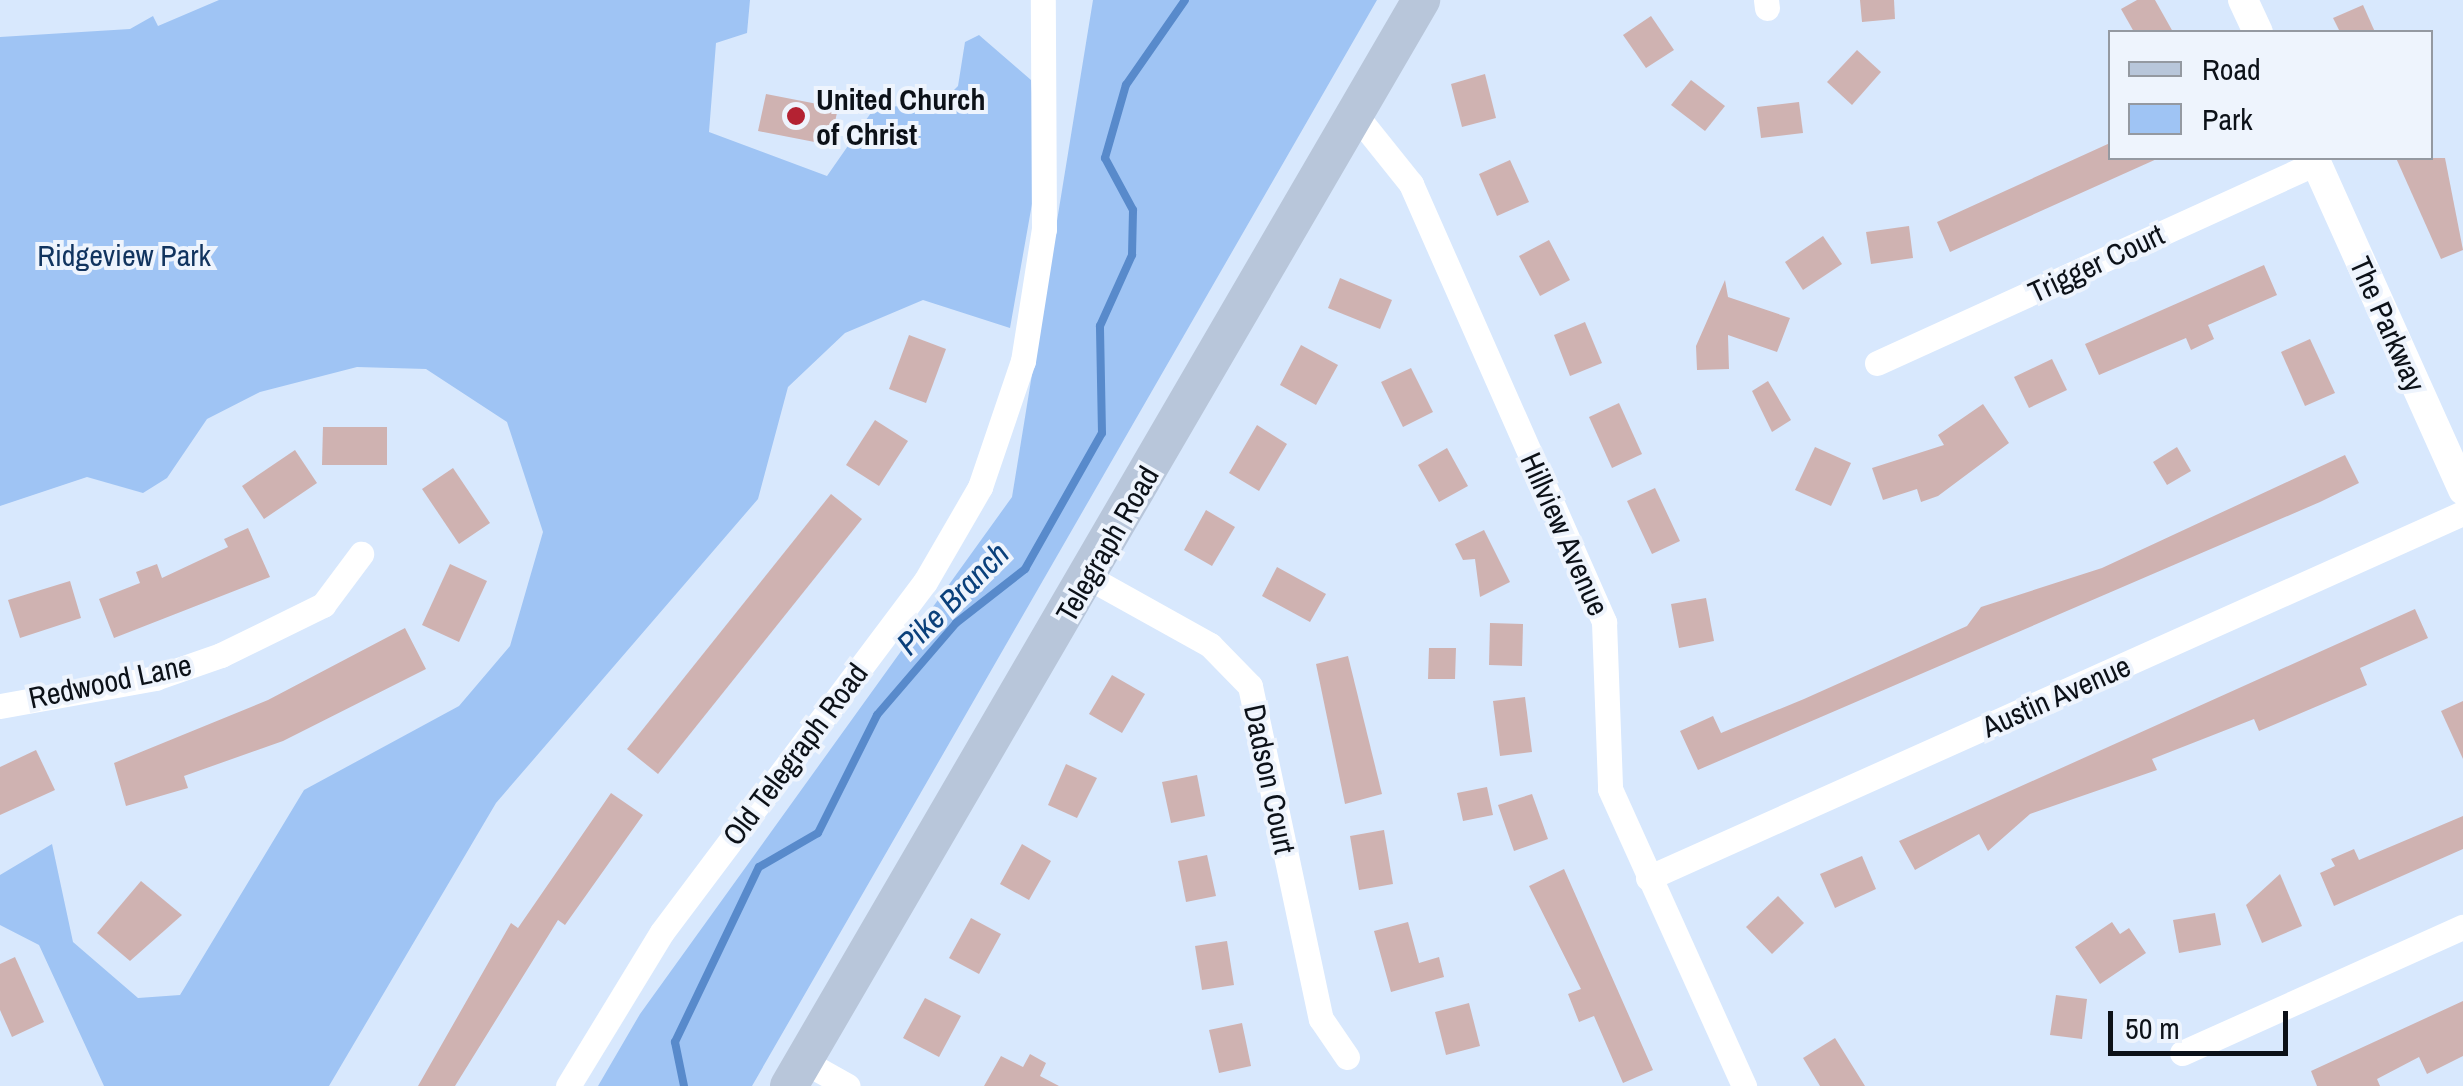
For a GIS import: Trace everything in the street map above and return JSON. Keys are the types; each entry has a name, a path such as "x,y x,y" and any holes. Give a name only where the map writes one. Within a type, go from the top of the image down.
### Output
{"main road":[{"name":"Telegraph Road","path":"796,1074 1088,578 1420,0"}],"street":[{"name":"Old Telegraph Road","path":"568,1086 662,932 925,582 980,487 1023,361 1044,229 1043,0"},
{"path":"2243,0 2257,30"},
{"name":"Hillview Avenue","path":"1355,114 1411,184 1604,622 1604,755 1648,878 1744,1086"},
{"name":"Trigger Court","path":"1877,364 2315,160"},
{"name":"The Parkway","path":"2315,160 2463,490"},
{"name":"Austin Avenue","path":"1648,878 2463,513"},
{"name":"Redwood Lane","path":"0,706 155,678 221,655 323,604 361,554"},
{"name":"Dadson Court","path":"1088,578 1210,645 1250,686 1320,1019 1347,1057"},
{"path":"2182,1053 2463,927"},
{"path":"796,1074 848,1086"}],"green space":[{"name":"Ridgeview Park","path":"219,0 750,0 747,33 716,43 709,132 827,176 875,107 939,105 958,86 965,42 979,35 1031,80 1038,170 1010,328 923,300 845,333 788,387 758,499 496,803 329,1086 104,1086 39,945 0,925 0,875 52,844 73,942 138,998 180,995 304,790 459,706 510,646 543,532 507,422 426,369 357,367 260,392 207,419 167,478 143,493 87,477 0,506 0,37 130,29 153,16 158,26"},
{"path":"1093,0 1377,0 752,1086 598,1086 640,1014 1012,497"}],"building":[{"path":"1860,0 1894,0 1895,19 1862,22"},
{"path":"2137,0 2155,0 2172,30 2133,30 2121,9"},
{"path":"2363,5 2374,30 2339,30 2333,18"},
{"path":"1651,16 1674,50 1646,68 1623,35"},
{"path":"1857,50 1881,72 1852,105 1827,82"},
{"path":"1485,74 1496,118 1462,127 1451,84"},
{"path":"1691,80 1725,106 1705,131 1671,105"},
{"path":"766,94 838,108 830,145 758,131"},
{"path":"1799,102 1803,133 1761,138 1757,107"},
{"path":"2108,144 2108,160 2155,160 1950,252 1937,222"},
{"path":"2445,158 2463,250 2441,259 2397,160"},
{"path":"1510,160 1529,202 1497,216 1479,174"},
{"path":"1909,226 1913,258 1871,264 1866,232"},
{"path":"1823,236 1842,264 1803,290 1785,262"},
{"path":"1549,240 1570,280 1540,296 1519,256"},
{"path":"2264,265 2277,295 2208,325 2214,339 2191,350 2186,338 2099,375 2085,344"},
{"path":"1340,278 1392,300 1380,329 1328,308"},
{"path":"1725,280 1728,297 1790,318 1777,352 1728,335 1729,369 1697,370 1696,346"},
{"path":"1585,322 1602,363 1570,376 1554,335"},
{"path":"909,335 946,349 926,403 889,389"},
{"path":"2310,339 2335,393 2305,406 2281,352"},
{"path":"1301,345 1338,365 1316,405 1280,385"},
{"path":"2052,359 2067,390 2029,408 2014,377"},
{"path":"1411,368 1433,412 1403,427 1381,382"},
{"path":"1768,381 1791,420 1772,432 1752,391"},
{"path":"1619,403 1642,454 1612,468 1589,417"},
{"path":"1983,404 2009,443 1938,496 1921,502 1917,489 1883,500 1872,468 1944,445 1938,435"},
{"path":"875,420 908,441 879,486 846,465"},
{"path":"1257,425 1287,444 1259,491 1229,473"},
{"path":"323,427 387,427 387,465 322,465"},
{"path":"1815,447 1851,463 1831,506 1795,490"},
{"path":"2177,447 2191,471 2167,485 2153,462"},
{"path":"1447,448 1468,486 1439,502 1418,465"},
{"path":"295,450 317,483 264,519 242,486"},
{"path":"2345,455 2359,483 2320,502 1698,770 1680,731 1713,716 1721,733 1804,699 1967,626 1981,607 2102,568"},
{"path":"453,468 490,523 459,544 422,489"},
{"path":"1655,488 1680,541 1652,554 1627,501"},
{"path":"831,494 862,519 658,774 627,749"},
{"path":"1206,510 1235,527 1212,566 1184,550"},
{"path":"248,528 270,577 114,638 99,599 140,583 136,572 157,564 162,578 228,547 224,539"},
{"path":"1484,530 1510,582 1480,597 1475,559 1463,560 1455,544"},
{"path":"450,564 487,581 459,642 422,625"},
{"path":"1277,567 1326,594 1310,622 1262,596"},
{"path":"70,581 81,618 20,638 8,600"},
{"path":"1706,598 1714,641 1679,648 1671,604"},
{"path":"2415,609 2428,638 2360,668 2367,685 2259,731 2254,719 2152,759 2157,770 2030,814 1988,851 1979,834 1915,870 1899,841"},
{"path":"1490,623 1523,624 1522,666 1489,665"},
{"path":"405,628 426,669 283,741 184,776 188,788 126,806 114,763 268,700"},
{"path":"1429,648 1456,648 1455,679 1428,679"},
{"path":"1348,656 1382,794 1345,804 1316,664"},
{"path":"1112,675 1145,694 1122,733 1089,714"},
{"path":"1525,697 1532,752 1500,756 1493,701"},
{"path":"2463,701 2463,759 2441,711"},
{"path":"36,750 55,790 0,815 0,767"},
{"path":"1066,764 1097,778 1077,818 1048,805"},
{"path":"1197,775 1205,816 1171,823 1162,782"},
{"path":"1487,787 1493,815 1463,821 1457,793"},
{"path":"611,793 643,815 565,925 558,920 455,1086 418,1086 511,923 518,928"},
{"path":"1532,794 1548,839 1514,851 1498,805"},
{"path":"2463,816 2463,849 2334,906 2320,873 2335,866 2331,859 2354,849 2359,860"},
{"path":"1384,830 1393,884 1359,890 1350,836"},
{"path":"1022,844 1051,861 1029,900 1000,884"},
{"path":"1207,855 1216,896 1186,902 1178,861"},
{"path":"1862,856 1876,889 1835,908 1820,874"},
{"path":"1564,869 1653,1070 1623,1083 1594,1016 1579,1022 1568,994 1581,989 1529,886"},
{"path":"2280,874 2302,926 2262,943 2246,905"},
{"path":"141,881 182,915 130,961 97,933"},
{"path":"1778,896 1804,923 1772,954 1746,927"},
{"path":"2215,913 2221,945 2179,953 2173,920"},
{"path":"971,918 1001,934 979,974 949,958"},
{"path":"1408,922 1419,963 1439,957 1444,977 1391,992 1374,931"},
{"path":"2112,922 2120,934 2129,928 2146,953 2100,984 2075,947"},
{"path":"1227,941 1234,985 1202,990 1195,946"},
{"path":"15,957 44,1022 12,1037 0,1010 0,964"},
{"path":"2056,995 2087,999 2082,1039 2050,1035"},
{"path":"925,998 961,1016 939,1057 903,1038"},
{"path":"2463,1001 2463,1056 2427,1074 2419,1057 2377,1079 2380,1086 2317,1086 2311,1071"},
{"path":"1469,1003 1480,1046 1446,1055 1435,1012"},
{"path":"1242,1023 1251,1066 1219,1073 1209,1030"},
{"path":"1835,1038 1865,1086 1820,1086 1803,1058"},
{"path":"1030,1054 1046,1063 1040,1076 1059,1086 984,1086 1001,1056 1023,1067"}],"waterway":[{"name":"Pike Branch","path":"684,1086 675,1042 759,867 818,833 877,715 956,623 1025,569 1102,433 1100,326 1132,255 1133,210 1105,158 1126,85 1185,0"}],"place":[{"name":"United Church of Christ","path":"796,116"}]}
